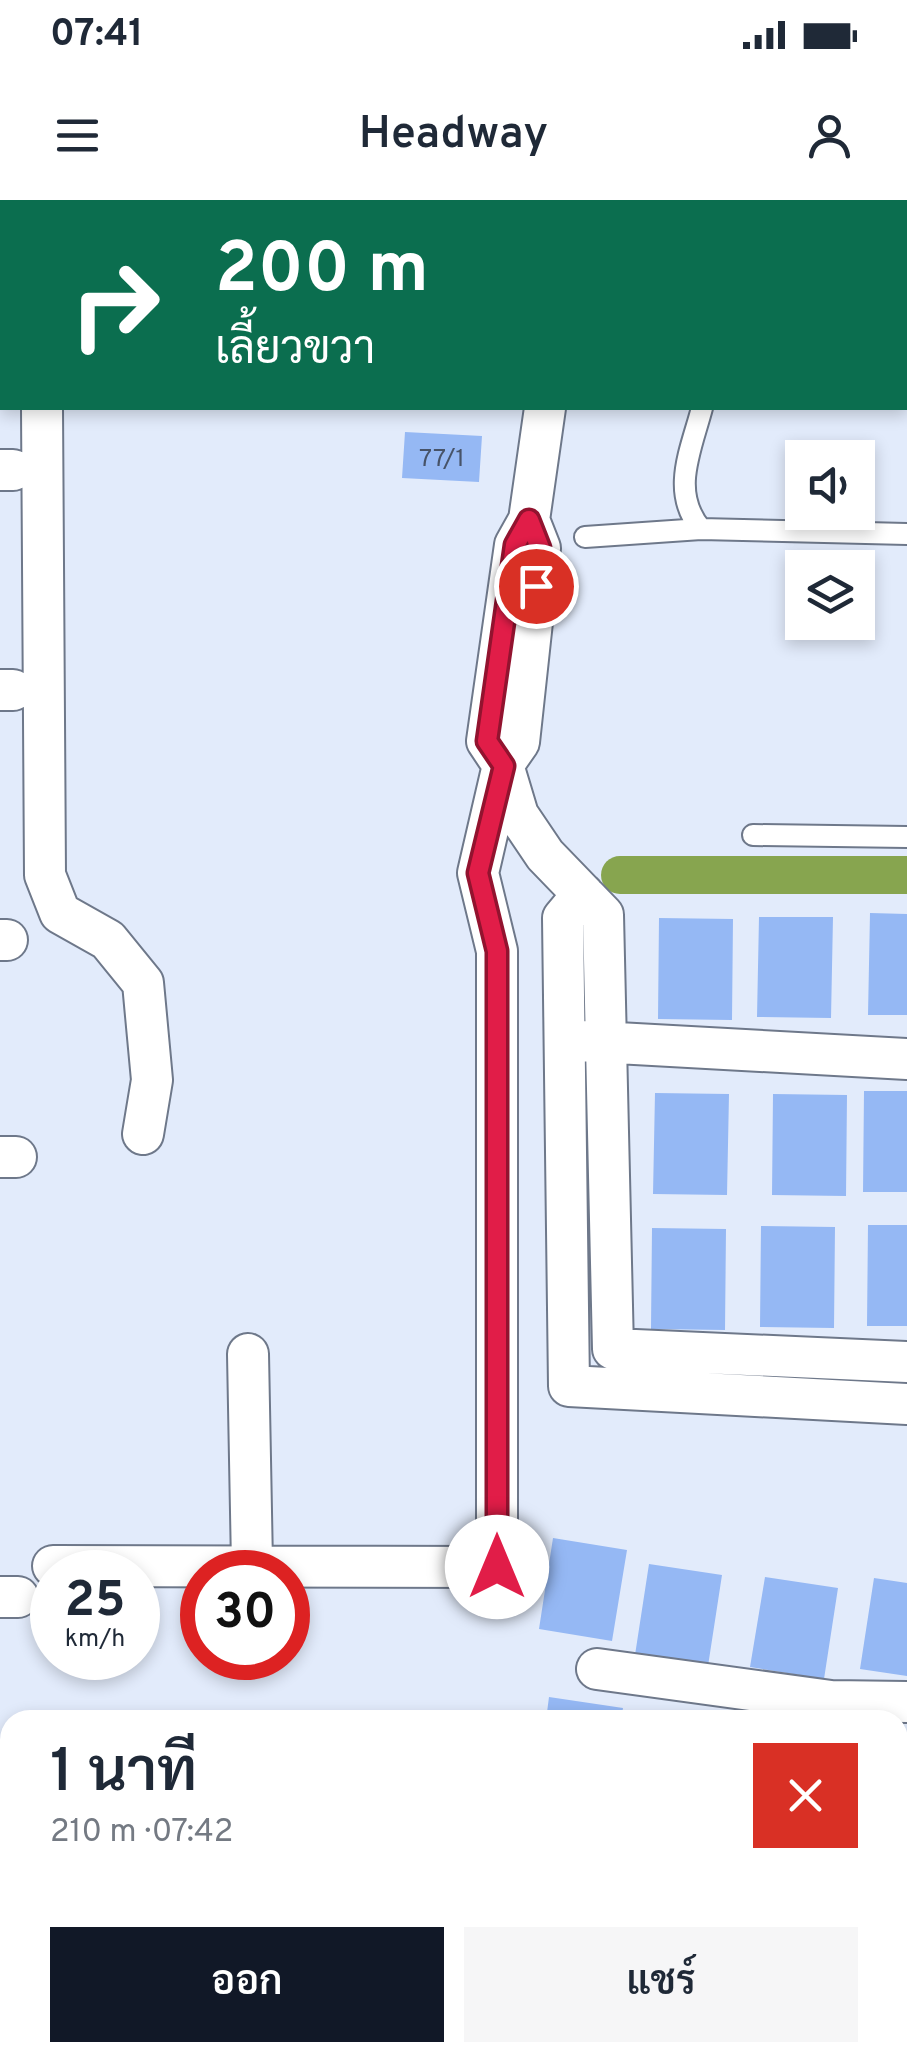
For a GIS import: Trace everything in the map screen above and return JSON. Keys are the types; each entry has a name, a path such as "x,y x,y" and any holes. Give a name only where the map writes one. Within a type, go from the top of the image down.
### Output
{"street":[{"path":"42,410 45,875 60,912 108,940 144,983 152,1080 142,1134"},
{"path":"310,1565 497,1567 497,951 478,873 504,766 519,742 540,548 529,520 545,410"},
{"path":"504,766 518,815 545,855 603,915 612,1348 907,1362"},
{"path":"582,894 563,918 569,1386 907,1404"},
{"path":"564,1041 907,1058"},
{"path":"248,1354 252,1550"},
{"path":"805,1398 806,1358"},
{"path":"597,1668 831,1701 907,1702"}],"lane":[{"path":"701,410 684,477 683,498 701,529"},
{"path":"585,537 701,529 907,534"},
{"path":"752,835 907,837"}],"building":[{"path":"405,432 482,436 479,482 402,478"},
{"path":"870,913 907,914 907,1015 868,1015"},
{"path":"759,917 833,917 831,1018 757,1017"},
{"path":"659,918 733,919 732,1020 658,1019"},
{"path":"864,1091 907,1091 907,1192 863,1192"},
{"path":"655,1093 729,1094 727,1195 653,1194"},
{"path":"773,1094 847,1095 846,1196 772,1195"},
{"path":"868,1225 907,1225 907,1326 867,1326"},
{"path":"761,1226 835,1227 834,1328 760,1327"},
{"path":"652,1228 726,1229 725,1330 651,1329"},
{"path":"553,1538 627,1550 612,1641 539,1629"},
{"path":"649,1564 722,1575 708,1666 635,1655"},
{"path":"765,1577 838,1588 824,1679 750,1667"},
{"path":"874,1578 907,1583 907,1676 860,1669"},
{"path":"549,1697 623,1708 623,1710 547,1710"}],"waterway":[{"path":"620,875 907,875"}],"route":[{"path":"497,1567 497,951 478,873 504,766 487,741 509,584 515,545 529,520 540,548 536,586"}]}
